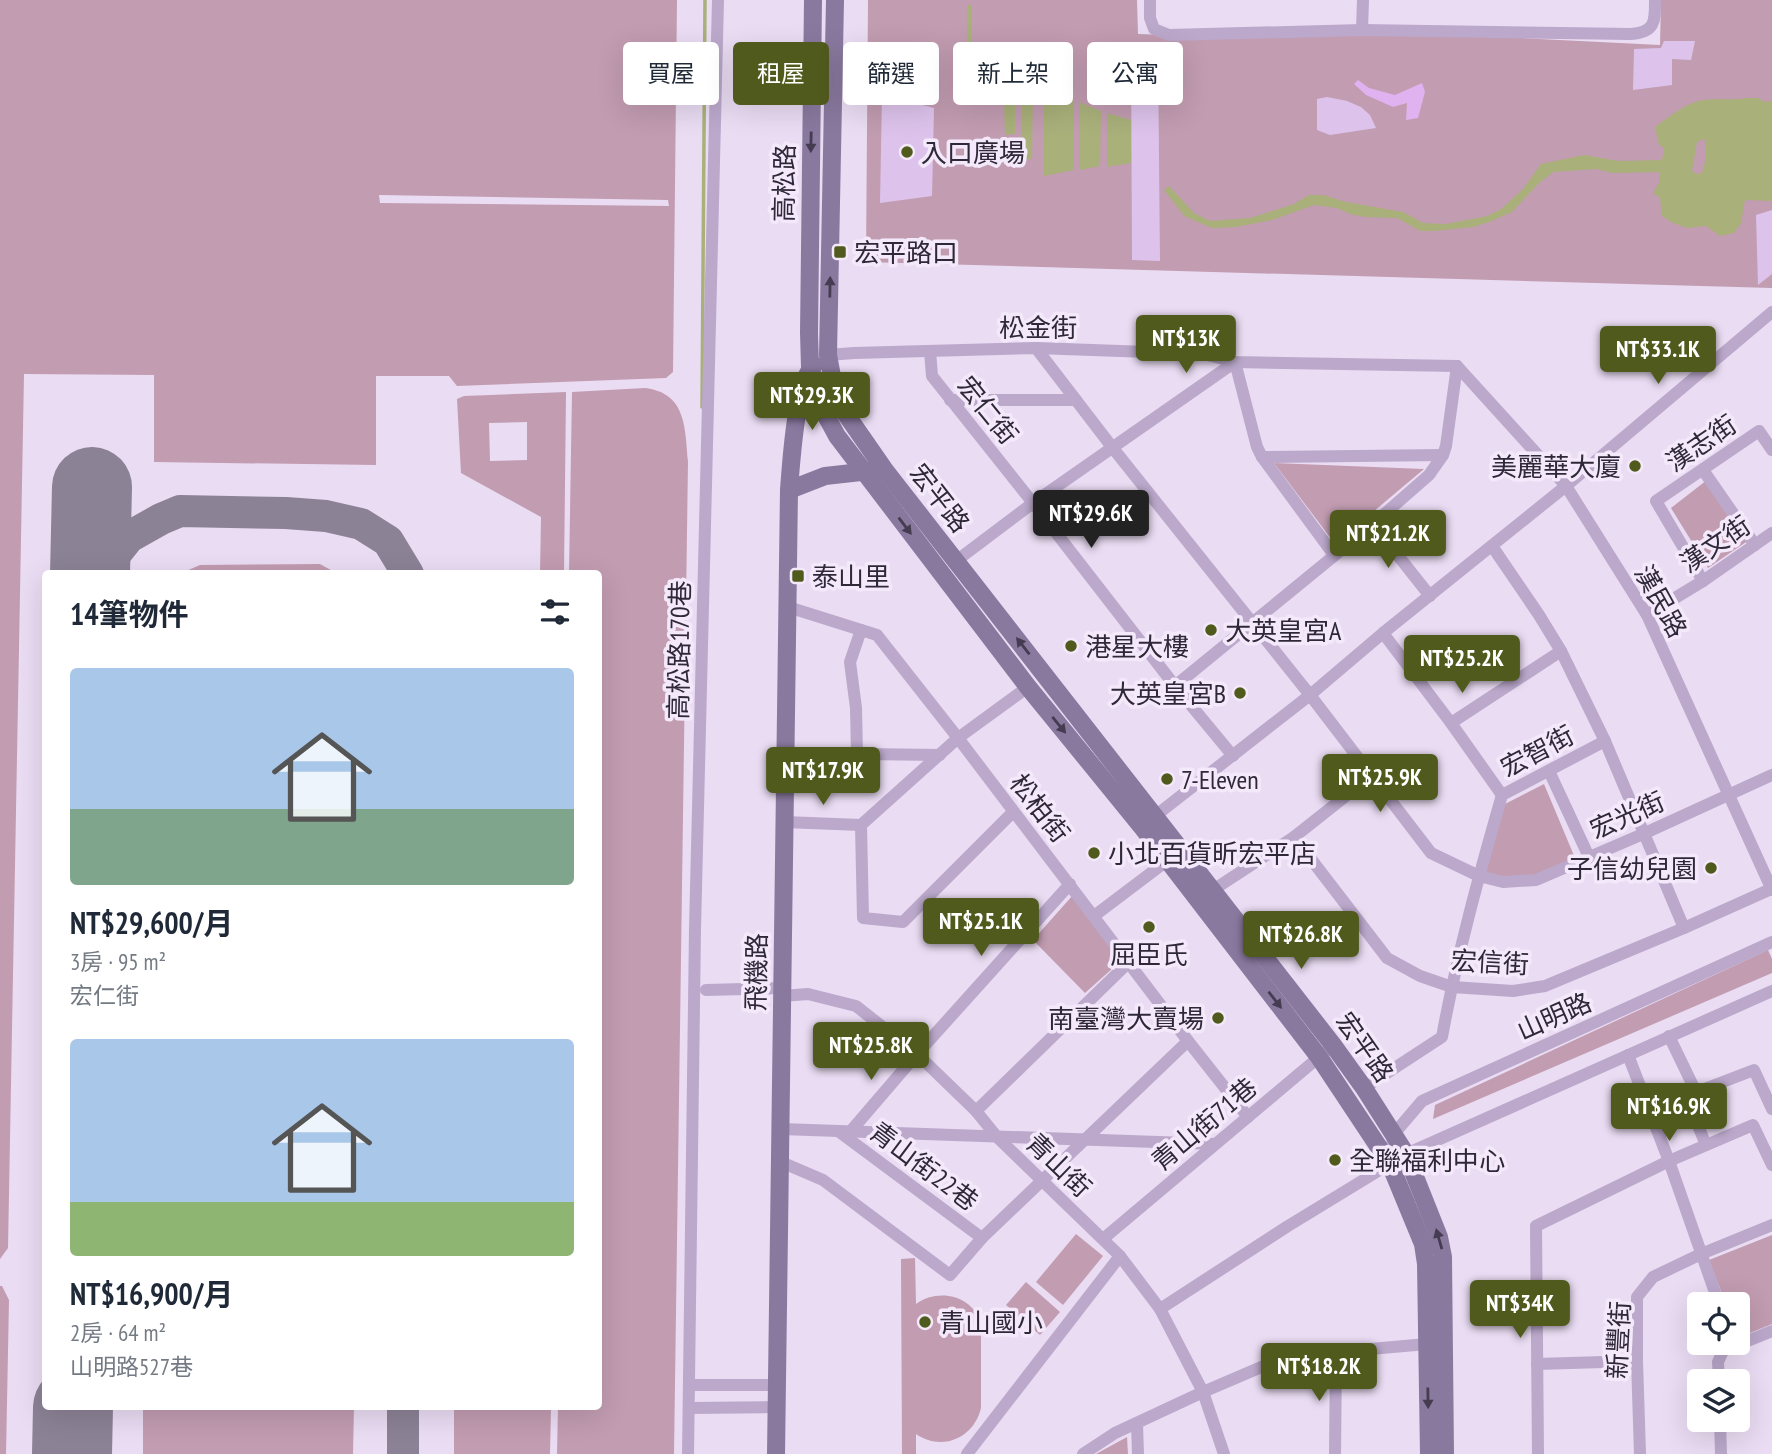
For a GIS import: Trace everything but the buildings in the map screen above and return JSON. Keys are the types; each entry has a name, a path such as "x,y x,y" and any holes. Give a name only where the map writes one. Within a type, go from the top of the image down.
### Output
{"street":[{"name":"高松路170巷","path":"688,1454 696,901 718,0"},
{"name":"高松路","path":"810,368 813,0"},
{"name":"高松路","path":"828,355 835,0"},
{"path":"1150,0 1150,18 1154,29 1169,35 1362,30 1631,34 1648,30 1653,24 1655,0"},
{"path":"1362,30 1363,0"},
{"path":"1149,821 1310,695 1566,486 1769,315 1772,330"},
{"name":"松金街","path":"828,355 1036,348 1204,354 1235,362 1457,366"},
{"name":"宏光街","path":"1036,348 1431,853 1479,876 1503,882 1536,880 1772,775"},
{"name":"宏仁街","path":"930,351 932,376 950,401 1233,757"},
{"path":"810,368 828,355"},
{"name":"宏平路","path":"828,355 833,382 842,407 884,469 956,561 1149,821 1168,860 1398,1159 1439,1237 1443,1256 1445,1454"},
{"path":"956,561 1033,503 1235,362 1262,457 1334,555"},
{"path":"1175,686 1429,475 1443,455 1457,366"},
{"name":"漢民路","path":"1457,366 1566,486 1647,615 1772,890"},
{"name":"宏平路","path":"810,368 824,412 837,436 863,471 1028,687 1213,890 1333,1045 1394,1135 1426,1264 1429,1454"},
{"name":"飛機路","path":"776,1454 789,490 798,411 810,368"},
{"path":"950,401 1076,400"},
{"name":"漢志街","path":"1703,581 1656,501 1759,431 1772,450"},
{"path":"1262,457 1443,455"},
{"path":"789,490 825,476 884,469"},
{"path":"1703,470 1755,545"},
{"path":"1373,524 1430,596"},
{"name":"漢文街","path":"1647,615 1703,581 1772,533"},
{"path":"1492,546 1561,651 1605,741"},
{"name":"松柏街","path":"788,607 877,635 1248,1117"},
{"path":"857,754 856,708 850,662 861,630"},
{"path":"1383,633 1502,795"},
{"path":"1451,723 1561,651"},
{"path":"784,822 861,825 958,738 1028,687"},
{"name":"宏智街","path":"1364,1088 1442,1037 1479,876 1502,795 1605,741 1684,928"},
{"path":"785,753 940,755"},
{"path":"1549,771 1589,856"},
{"path":"1213,890 1294,837 1371,776"},
{"path":"861,825 863,918 903,922 1013,812"},
{"name":"宏信街","path":"1294,837 1387,958 1420,976 1452,987 1513,991 1545,986 1772,890"},
{"path":"1094,916 1168,860"},
{"name":"青山街22巷","path":"1070,884 844,1132 982,1238 1188,1041"},
{"name":"山明路","path":"1394,1135 1422,1101 1772,942"},
{"path":"976,1111 1129,962"},
{"name":"青山街","path":"706,990 808,994 856,1006 917,1054 976,1111 997,1137 1120,1256 1160,1309 1203,1392 1223,1454"},
{"path":"1160,1309 1287,1226 1398,1159 1772,991"},
{"path":"1670,1036 1696,1092"},
{"name":"青山街71巷","path":"1103,1238 1333,1045"},
{"path":"1628,1055 1670,1161 1715,1292"},
{"path":"1538,1454 1536,1226 1670,1161 1753,1125 1772,1109 1754,1070 1686,1097 1706,1145"},
{"path":"1753,1125 1772,1165"},
{"path":"781,1129 1215,1144"},
{"path":"781,1162 823,1180 950,1275 982,1238"},
{"name":"新豐街","path":"1640,1454 1637,1297 1653,1278 1701,1254 1772,1225"},
{"path":"967,1454 1120,1256"},
{"path":"1750,1338 1772,1331"},
{"path":"1083,1454 1115,1433 1273,1362 1336,1352 1427,1344 1444,1365"},
{"path":"1335,1454 1336,1352"},
{"path":"1536,1364 1637,1361"},
{"path":"689,1385 777,1385"},
{"path":"689,1408 777,1407"},
{"path":"1137,1424 1138,1454"},
{"path":"1720,1432 1721,1454"}],"shaded area":[{"path":"0,0 677,0 677,42 623,42 623,105 676,105 673,372 666,378 457,386 449,376 376,376 376,465 154,462 154,375 24,374 8,1248 0,1259","holes":["379,195 668,200 669,206 380,203"]},
{"path":"868,0 1137,0 1138,34 1362,30 1660,45 1661,0 1772,0 1772,288 866,262 867,105 939,105 939,42 868,42"},
{"path":"967,5 972,5 972,42 967,42"},
{"path":"1664,41 1695,41 1691,60 1672,59 1672,85 1633,90 1634,49 1661,48"},
{"path":"1327,97 1361,107 1370,115 1376,128 1330,135 1317,130 1317,99"},
{"path":"1741,99 1772,101 1772,201 1745,200 1741,223 1734,233 1720,236 1706,226 1687,228 1662,216 1660,198 1653,193 1659,183 1660,172 1612,173 1597,169 1553,172 1512,212 1473,227 1434,231 1420,231 1397,218 1365,217 1337,208 1314,205 1272,220 1236,227 1212,228 1184,216 1164,190 1169,186 1194,213 1210,221 1250,218 1294,204 1309,195 1323,195 1403,212 1423,223 1446,224 1487,216 1501,209 1523,189 1541,164 1584,155 1618,161 1662,160 1664,148 1659,145 1655,127 1695,102","holes":["1705,139 1706,156 1702,173 1697,174 1692,171 1697,142"]},
{"path":"1073,101 1074,170 1044,176 1044,105 1073,105"},
{"path":"1079,102 1101,111 1100,166 1080,170"},
{"name":"入口廣場","path":"882,105 922,105 934,108 932,196 880,203"},
{"path":"1004,105 1015,105 1015,134 1005,135"},
{"path":"1021,105 1033,105 1032,159 1021,160"},
{"path":"1131,105 1159,105 1160,261 1132,260"},
{"path":"1107,113 1131,120 1131,163 1107,167"},
{"path":"1772,210 1772,274 1758,285 1756,215"},
{"path":"645,388 658,391 676,404 686,436 688,461 674,1454 557,1454 558,1410 602,1410 602,570 569,570 572,392"},
{"path":"566,392 564,570 540,570 541,517 461,473 457,399 464,396","holes":["527,422 527,460 490,461 489,423"]},
{"path":"1274,463 1424,469 1335,544"},
{"path":"1707,480 1749,540 1708,568 1671,508"},
{"path":"320,564 331,570 188,570 200,565"},
{"path":"1544,784 1575,858 1535,876 1503,878 1484,874 1503,805"},
{"path":"1073,895 1123,959 1085,993 1033,940"},
{"path":"1768,950 1772,959 1772,973 1433,1119 1435,1105"},
{"path":"1076,1234 1103,1256 1063,1305 1036,1282"},
{"path":"1772,1235 1772,1324 1750,1333 1750,1292 1721,1292 1709,1260"},
{"path":"915,1258 916,1304 934,1296 954,1297 971,1306 977,1314 981,1324 981,1408 972,1427 956,1439 936,1442 916,1434 916,1454 902,1454 901,1259"},
{"path":"1026,1282 1060,1312 1040,1335 1006,1305"},
{"path":"0,1286 9,1300 6,1454 0,1454"},
{"path":"143,1410 354,1410 353,1454 143,1454"},
{"path":"454,1410 551,1410 550,1454 454,1454"},
{"path":"1127,1437 1128,1454 1096,1454"}],"sand":[{"path":"1358,80 1369,88 1395,95 1422,83 1425,92 1418,118 1406,120 1407,103 1393,107 1366,95 1354,84"}],"waterway":[{"path":"702,407 705,0"}],"taxiway":[{"path":"104,570 129,537 180,511 286,513 326,516 361,524 388,541 406,570"},
{"path":"403,1410 403,1454"}],"runway":[{"path":"90,570 92,487"},
{"path":"72,1454 73,1410"}],"place":[{"name":"入口廣場","path":"907,152"},
{"name":"宏平路口","path":"840,252"},
{"name":"美麗華大廈","path":"1635,466"},
{"name":"泰山里","path":"798,576"},
{"name":"大英皇宮A","path":"1211,630"},
{"name":"港星大樓","path":"1071,646"},
{"name":"大英皇宮B","path":"1240,693"},
{"name":"7-Eleven","path":"1167,779"},
{"name":"小北百貨昕宏平店","path":"1094,853"},
{"name":"子信幼兒園","path":"1711,868"},
{"name":"屈臣氏","path":"1149,927"},
{"name":"南臺灣大賣場","path":"1218,1018"},
{"name":"全聯福利中心","path":"1335,1160"},
{"name":"青山國小","path":"925,1322"}]}
